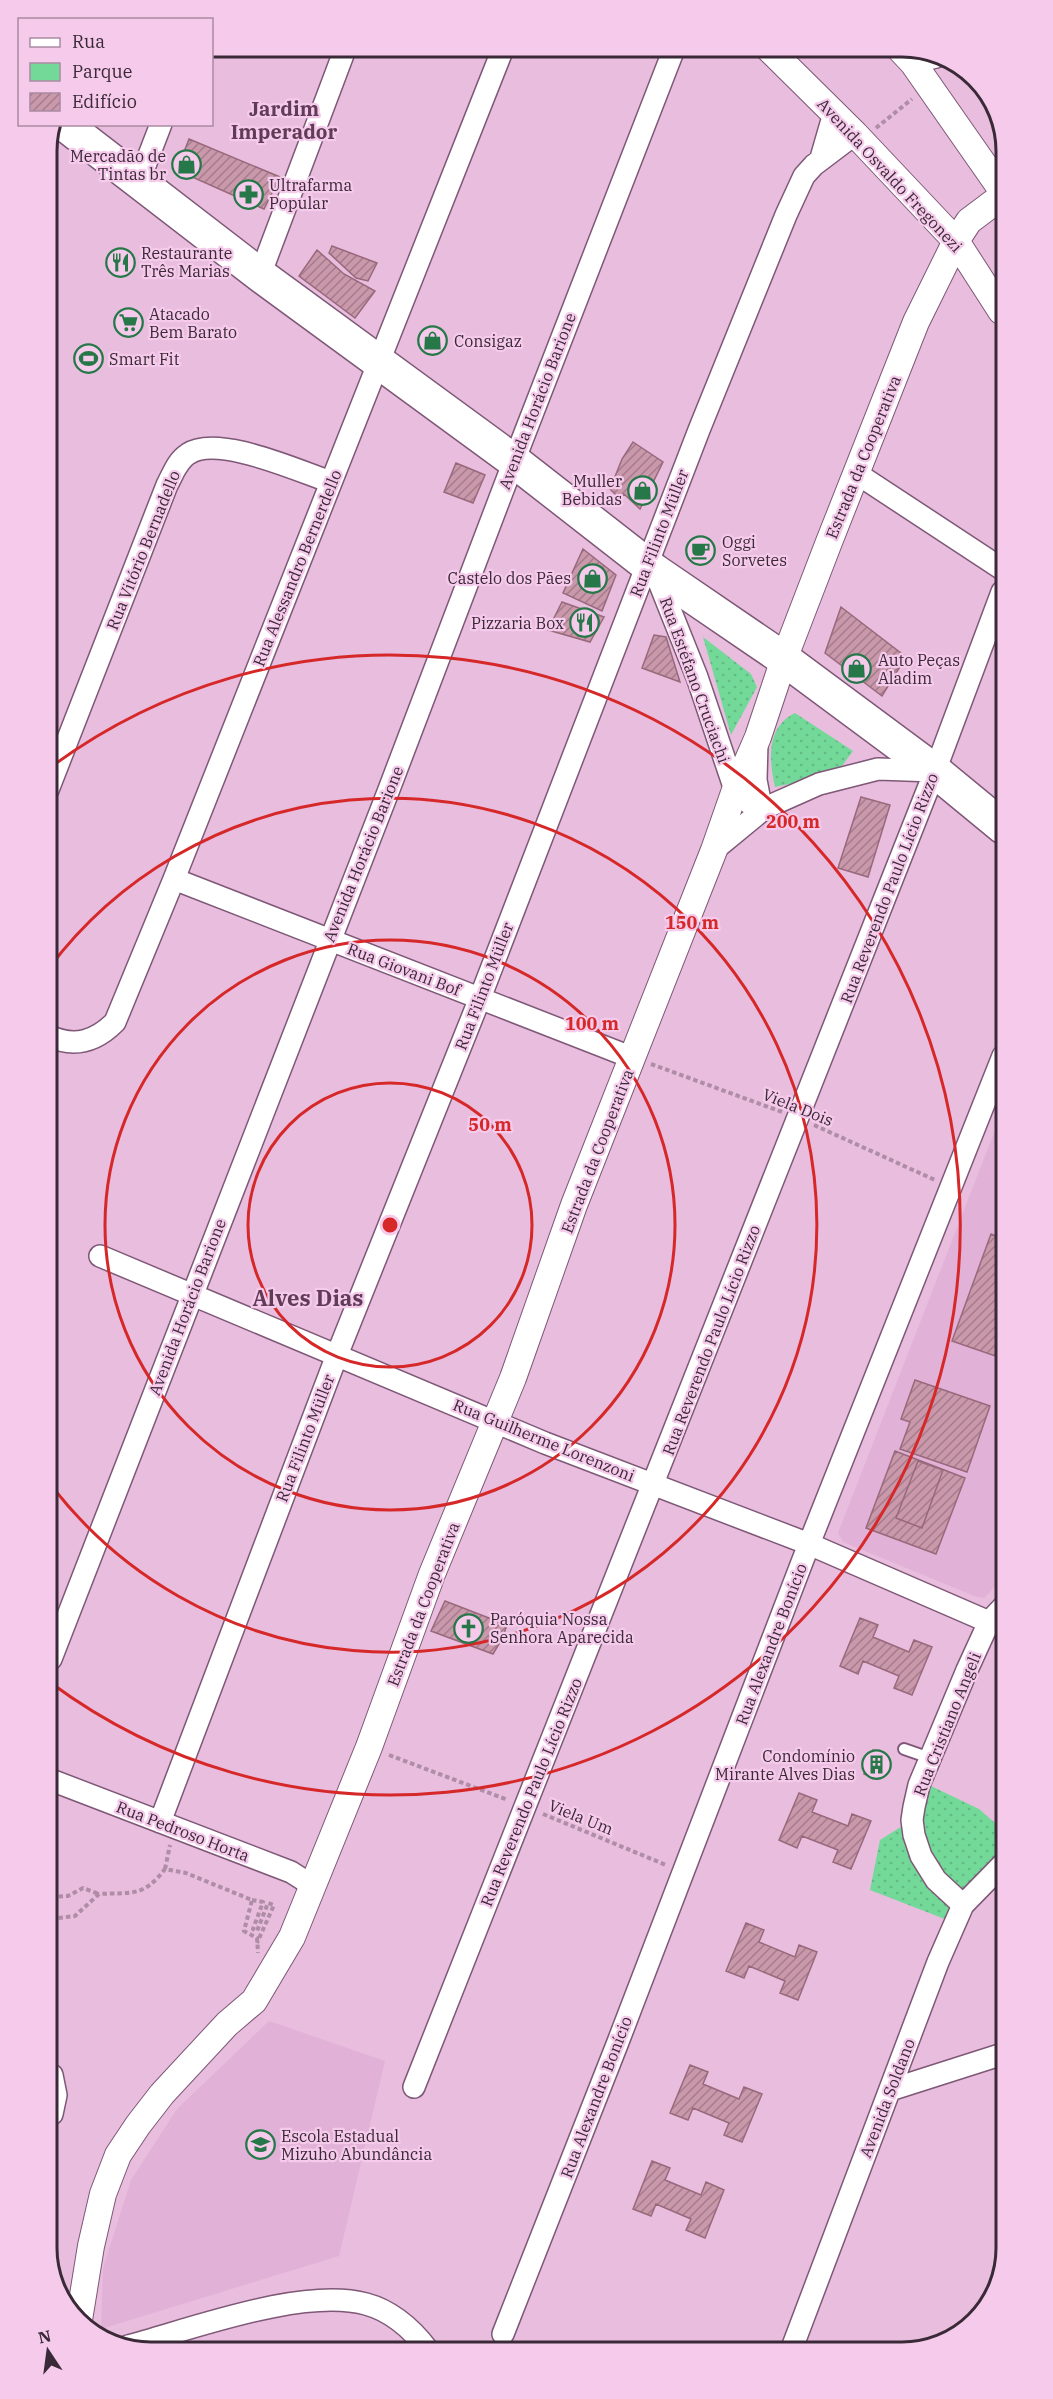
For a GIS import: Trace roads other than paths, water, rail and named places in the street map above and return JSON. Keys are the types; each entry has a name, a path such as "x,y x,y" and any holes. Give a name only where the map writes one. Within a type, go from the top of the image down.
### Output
{"main road":[{"path":"67,126 260,275 514,461 651,568 784,659 935,771 996,821"}],"street":[{"path":"260,275 342,57"},
{"name":"Rua Alessandro Bernerdello","path":"57,1038 74,1042 97,1037 115,1022 174,879 500,57"},
{"name":"Avenida Horácio Barione","path":"57,1644 329,940 393,781 671,57"},
{"name":"Avenida Osvaldo Fregonezi","path":"777,57 834,113 864,132 956,241 996,303"},
{"path":"918,59 996,181"},
{"name":"Rua Filinto Müller","path":"821,158 834,113"},
{"path":"139,181 160,126"},
{"name":"Rua Filinto Müller","path":"160,1822 337,1355 651,568 786,215 804,176 821,158 864,132"},
{"name":"Estrada da Cooperativa","path":"81,2311 91,2246 103,2194 118,2155 162,2094 227,2024 254,2001 292,1937 369,1747 432,1574 513,1378 574,1205 714,850 735,790 758,737 784,659 916,322 956,241 969,222 996,201"},
{"name":"Rua Vitório Bernadello","path":"57,767 167,485 182,459 198,448 211,446 232,448 331,482"},
{"path":"856,473 996,565"},
{"name":"Rua Estéfano Cruciachi","path":"651,568 697,677 735,790"},
{"name":"Rua Reverendo Paulo Lício Rizzo","path":"414,2087 524,1806 655,1483 935,771 996,608"},
{"name":"Estrada da Cooperativa","path":"714,850 763,807 756,780 758,737"},
{"path":"735,790 749,802 763,807 819,784 852,774 878,770 935,771"},
{"name":"Rua Giovani Bof","path":"174,879 633,1058"},
{"name":"Rua Alexandre Bonício","path":"503,2334 809,1544 996,1074"},
{"name":"Rua Guilherme Lorenzoni","path":"100,1256 495,1420 545,1443 655,1483 809,1544 989,1622"},
{"name":"Rua Cristiano Angeli","path":"963,1905 936,1880 921,1856 912,1820 919,1785 930,1758 989,1622 996,1615"},
{"name":"Rua Pedroso Horta","path":"57,1782 291,1872 314,1886"},
{"name":"Avenida Soldano","path":"794,2342 938,1962 963,1905 996,1871"},
{"path":"890,2090 996,2056"},
{"path":"144,2342 280,2305 327,2301 366,2304 394,2317 422,2342"}],"lane":[{"path":"904,1749 930,1758"}],"place":[{"name":"Mercadão de Tintas br","path":"187,165"},
{"name":"Ultrafarma Popular","path":"248,194"},
{"name":"Restaurante Três Marias","path":"120,262"},
{"name":"Atacado Bem Barato","path":"128,323"},
{"name":"Consigaz","path":"433,341"},
{"name":"Smart Fit","path":"88,359"},
{"name":"Muller Bebidas","path":"643,490"},
{"name":"Oggi Sorvetes","path":"701,551"},
{"name":"Castelo dos Pães","path":"592,578"},
{"name":"Pizzaria Box","path":"585,623"},
{"name":"Auto Peças Aladim","path":"857,669"},
{"name":"Paróquia Nossa Senhora Aparecida","path":"469,1628"},
{"name":"Condomínio Mirante Alves Dias","path":"876,1765"},
{"name":"Escola Estadual Mizuho Abundância","path":"260,2145"}],"district":[{"name":"Jardim Imperador","path":"284,120"},
{"name":"Alves Dias","path":"308,1297"}]}
